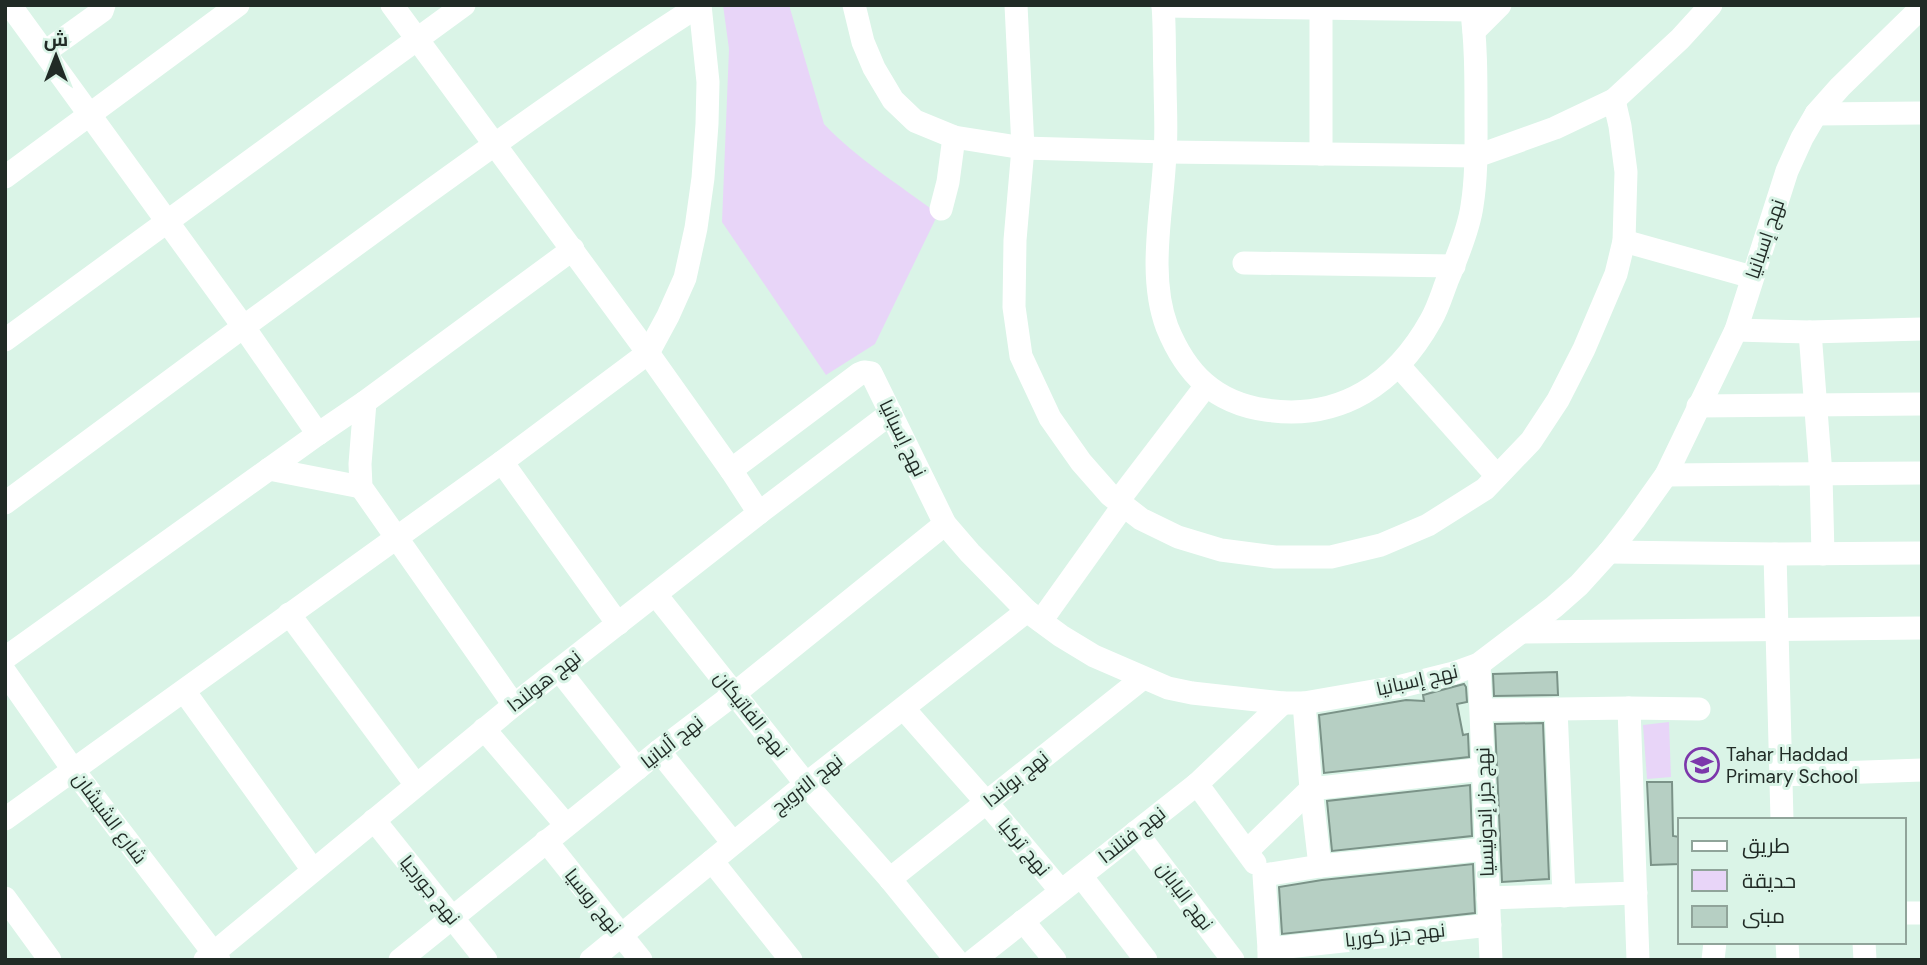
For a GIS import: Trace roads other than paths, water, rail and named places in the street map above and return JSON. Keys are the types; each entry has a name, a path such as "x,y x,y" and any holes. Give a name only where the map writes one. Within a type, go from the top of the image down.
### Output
{"street":[{"path":"10,5 318,433"},
{"path":"45,52 102,11 104,5"},
{"path":"392,5 573,249 732,470 759,513"},
{"path":"5,340 464,5"},
{"path":"5,503 243,326 495,144 632,48 700,5 708,82 708,124 698,216 685,278 648,353 502,462 5,819"},
{"path":"854,5 863,42 874,68 893,100 915,121 954,137 1023,148 1476,156 1555,128 1614,100 1680,39 1711,5"},
{"path":"1016,5 1023,148 1015,240 1014,307 1021,356 1049,418 1081,462 1120,504 1141,519 1178,537 1221,550 1275,557 1331,557 1381,545 1428,525 1485,489 1531,441 1558,400 1584,349 1616,274 1624,241 1626,172 1614,100"},
{"path":"1472,15 1476,156 1472,208 1454,266 1432,318 1412,350 1399,366 1383,379 1359,395 1332,407 1304,412 1251,408 1228,400 1205,387 1189,369 1168,327 1161,306 1158,279 1166,152 1163,6 1321,7 1472,15 1500,5"},
{"path":"5,177 237,6"},
{"path":"1321,7 1321,154"},
{"name":"نهج إسبانيا","path":"732,470 864,372 871,373 945,524 970,553 1034,616 1094,656 1168,688 1192,693 1293,703 1402,686 1479,664 1555,607 1579,584 1609,552 1666,475 1736,330 1787,171 1802,138 1816,114 1840,87 1922,7"},
{"path":"1816,114 1922,113"},
{"path":"941,209 954,137"},
{"path":"1624,241 1752,277"},
{"path":"5,658 365,402 573,249"},
{"path":"1244,263 1454,266"},
{"path":"1736,330 1810,332 1922,329"},
{"path":"1810,332 1821,475 1823,554"},
{"path":"1399,366 1497,476"},
{"name":"نهج النرويج","path":"591,960 806,784 904,709 1034,616 1205,387"},
{"path":"365,402 361,486 514,705"},
{"path":"1698,406 1922,404"},
{"name":"نهج هولندا","path":"212,958 313,870 484,729 891,413"},
{"path":"502,462 618,624"},
{"path":"269,469 361,486"},
{"path":"1666,475 1922,473"},
{"name":"نهج ألبانيا","path":"400,960 945,524"},
{"path":"1609,552 1922,553"},
{"path":"1775,554 1782,818"},
{"name":"نهج الفاتيكان","path":"656,595 806,784 890,879 956,960"},
{"path":"289,614 416,785"},
{"path":"1523,632 1922,628"},
{"name":"نهج جزر إندونيسيا","path":"1479,664 1491,960"},
{"path":"559,670 637,768"},
{"name":"شارع الشيشان","path":"5,672 74,771 212,958"},
{"name":"نهج بولندا","path":"890,879 1143,678"},
{"path":"184,691 313,870"},
{"path":"1293,703 1311,789 1320,866"},
{"name":"نهج فنلندا","path":"974,960 1197,784 1293,703"},
{"path":"1629,708 1638,960"},
{"name":"نهج تركيا","path":"904,709 1061,891"},
{"path":"1556,709 1564,896"},
{"path":"1482,710 1699,709"},
{"path":"484,729 566,825"},
{"path":"659,751 733,843"},
{"path":"1247,851 1311,789 1483,769"},
{"path":"1780,775 1922,770"},
{"path":"1197,784 1264,875 1269,954"},
{"name":"نهج جورجيا","path":"374,820 486,960"},
{"name":"نهج اليابان","path":"1136,832 1233,960"},
{"name":"نهج روسيا","path":"546,841 641,960"},
{"path":"1264,875 1320,866 1486,849"},
{"path":"712,861 791,960"},
{"path":"1081,876 1146,960"},
{"path":"1488,898 1636,892"},
{"path":"5,898 50,960"},
{"path":"1023,921 1055,960"},
{"name":"نهج جزر كوريا","path":"1269,954 1490,925"}],"place":[{"name":"Tahar Haddad Primary School","path":"1702,765"}]}
